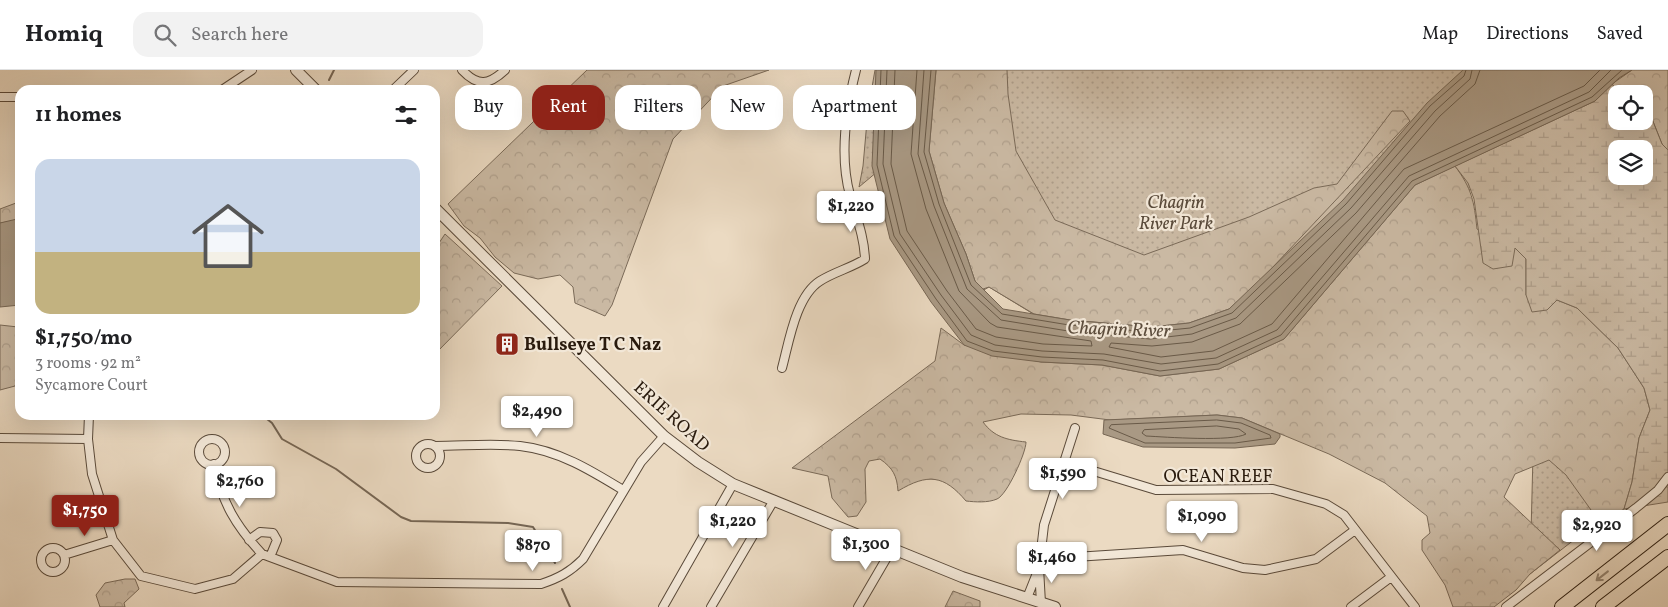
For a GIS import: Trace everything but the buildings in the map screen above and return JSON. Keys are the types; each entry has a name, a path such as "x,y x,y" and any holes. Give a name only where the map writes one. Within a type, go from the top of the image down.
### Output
{"highway":[{"path":"1652,537 1668,518"},
{"path":"1562,607 1668,524"},
{"path":"1603,607 1668,557"}],"street":[{"path":"230,85 252,70"},
{"path":"296,70 311,85"},
{"path":"398,85 414,70"},
{"path":"462,70 475,81 482,84 490,82 505,70"},
{"path":"782,368 793,325 807,293 820,280 852,268 865,258 864,239 850,194 845,156 848,102 856,70"},
{"path":"0,97 15,97"},
{"name":"ERIE ROAD","path":"440,213 664,436 698,462 733,484 962,577 1033,602 1055,607"},
{"path":"89,420 88,439 92,474 113,540 141,576 195,589 233,579 266,556 277,540 273,533 260,532 249,540"},
{"path":"1033,602 1047,510 1075,428"},
{"path":"214,464 217,479 232,517 249,540 266,556 337,582 541,584 571,572 583,559 641,462 664,436"},
{"path":"0,438 88,439"},
{"path":"435,446 520,446 535,449 578,463 623,490"},
{"name":"OCEAN REEF","path":"1064,462 1156,490 1273,488 1336,509 1355,530 1415,607"},
{"path":"1506,607 1636,508 1658,490 1668,477"},
{"path":"663,607 733,484"},
{"path":"711,607 774,500"},
{"path":"1041,551 1075,557 1183,550 1243,568 1265,570 1316,560 1355,530"},
{"path":"64,555 113,540"},
{"path":"858,607 893,548"},
{"path":"1033,602 1039,568"},
{"path":"1351,607 1391,577"}],"green space":[{"path":"587,70 769,70 726,85 711,85 711,99 701,109 701,85 615,85 615,130 681,130 673,139 612,305 605,316 575,303 573,287 560,275 538,279 514,273 495,257 480,238 464,226 448,204 532,123 532,130 605,130 605,85 571,85"},
{"name":"Chagrin River Park","path":"875,70 1668,70 1668,467 1530,574 1541,136 1285,329 1076,340 989,287 956,306 890,161 859,187 866,130 916,130 916,85 872,85"},
{"path":"936,70 1007,70 1008,94 1016,151 1055,220 1144,255 1249,217 1314,188 1337,184 1392,111 1403,111 1410,121 1257,284 1229,309 1189,323 1151,327 1070,320 1034,314 989,287 983,289 975,281 966,254 944,203 929,151"},
{"path":"1632,70 1668,70 1668,150 1662,144 1653,122 1653,85 1612,84"},
{"path":"1608,88 1608,130 1653,130 1653,122 1662,144 1668,150 1668,502 1624,509 1632,482 1639,438 1650,410 1644,388 1618,348 1577,308 1557,300 1547,310 1532,312 1526,295 1526,259 1515,248 1512,266 1493,269 1483,263 1474,199 1468,183 1455,166 1595,101"},
{"path":"1455,166 1471,196 1477,229 1515,248 1526,259 1526,295 1557,300 1577,308 1618,348 1644,388 1650,410 1639,438 1632,482 1624,509 1601,524 1566,475 1549,460 1515,474 1504,497 1560,550 1530,574 1516,590 1494,607 1453,607 1445,585 1422,550 1422,540 1430,533 1427,516 1385,483 1329,454 1242,418 1217,415 1110,420 1071,415 1021,414 983,422 1002,437 1026,442 1023,455 1006,490 997,499 986,502 966,501 958,492 943,482 927,479 918,481 898,491 894,473 880,459 869,461 865,469 866,502 857,516 848,517 832,498 828,476 792,468 935,361 941,328 964,345 1041,362 1102,365 1160,376 1219,369 1284,339 1415,185"},
{"path":"15,203 15,221 0,223 0,209"},
{"path":"445,234 502,286 440,349 440,242"},
{"path":"0,325 15,327 15,386 0,390"},
{"path":"135,579 139,589 124,603 125,607 100,607 96,595 105,583"},
{"path":"953,591 980,601 980,607 945,607"}],"water":[{"name":"Chagrin River","path":"876,70 936,70 929,151 944,203 966,254 975,281 1003,309 1070,320 1151,327 1189,323 1229,309 1343,200 1427,103 1463,70 1632,70 1612,85 1608,85 1608,89 1595,101 1415,185 1284,339 1219,369 1160,376 1102,365 1041,362 992,356 964,345 931,302 890,239 872,166 874,130 916,130 916,85 875,85"},
{"path":"15,219 15,306 0,307 0,223"},
{"path":"1217,415 1242,418 1280,434 1280,437 1275,444 1235,448 1143,447 1103,434 1104,420"}],"waterway":[{"path":"329,80 334,70"},
{"path":"268,420 282,439 336,469 401,517 411,521 508,523 533,527 555,563"},
{"path":"562,589 570,607"}],"place":[{"name":"Bullseye T C Naz","path":"507,344"}]}
